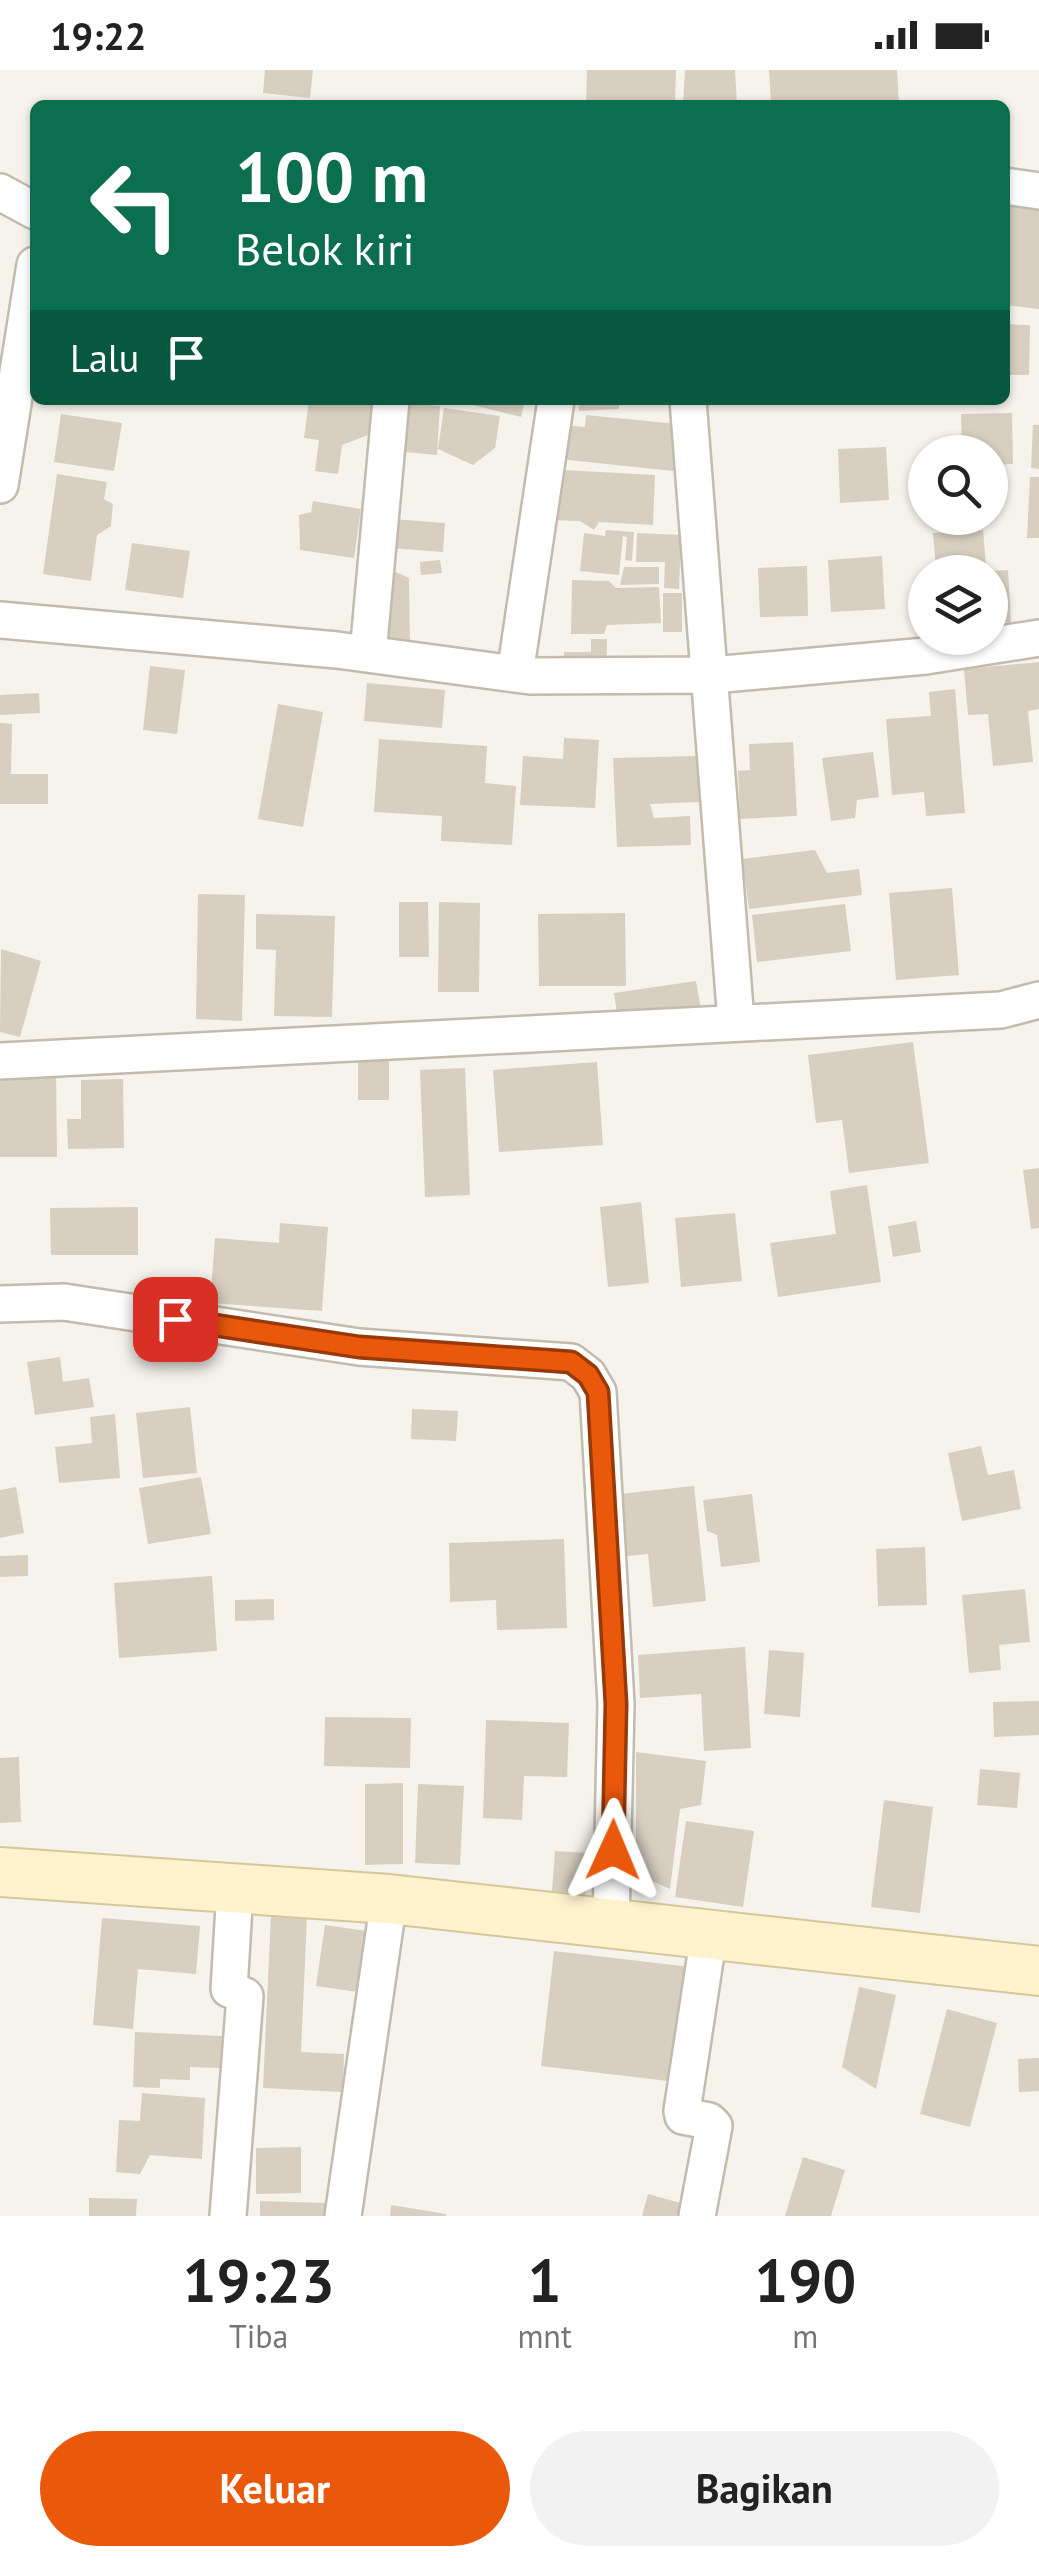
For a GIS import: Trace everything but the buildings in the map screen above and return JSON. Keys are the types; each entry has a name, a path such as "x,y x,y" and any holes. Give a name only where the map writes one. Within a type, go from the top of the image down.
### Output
{"main road":[{"path":"0,1872 389,1899 1039,1971"}],"street":[{"path":"1010,187 1039,191"},
{"path":"0,192 30,209"},
{"path":"0,485 30,297"},
{"path":"368,654 392,405"},
{"path":"514,674 555,405"},
{"path":"688,405 736,1022"},
{"path":"0,620 368,654 514,674 712,675 926,656 1039,638"},
{"path":"0,1061 1001,1010 1039,1000"},
{"path":"0,1304 64,1302 359,1347 571,1362 588,1375 598,1392 616,1704 612,1923"},
{"path":"228,2216 244,1996 229,1989 235,1890"},
{"path":"343,2216 389,1899"},
{"path":"696,2216 714,2126 709,2120 684,2116 682,2111 708,1934"}],"route":[{"path":"175,1319 359,1347 571,1362 588,1375 598,1392 616,1704 613,1850"}]}
